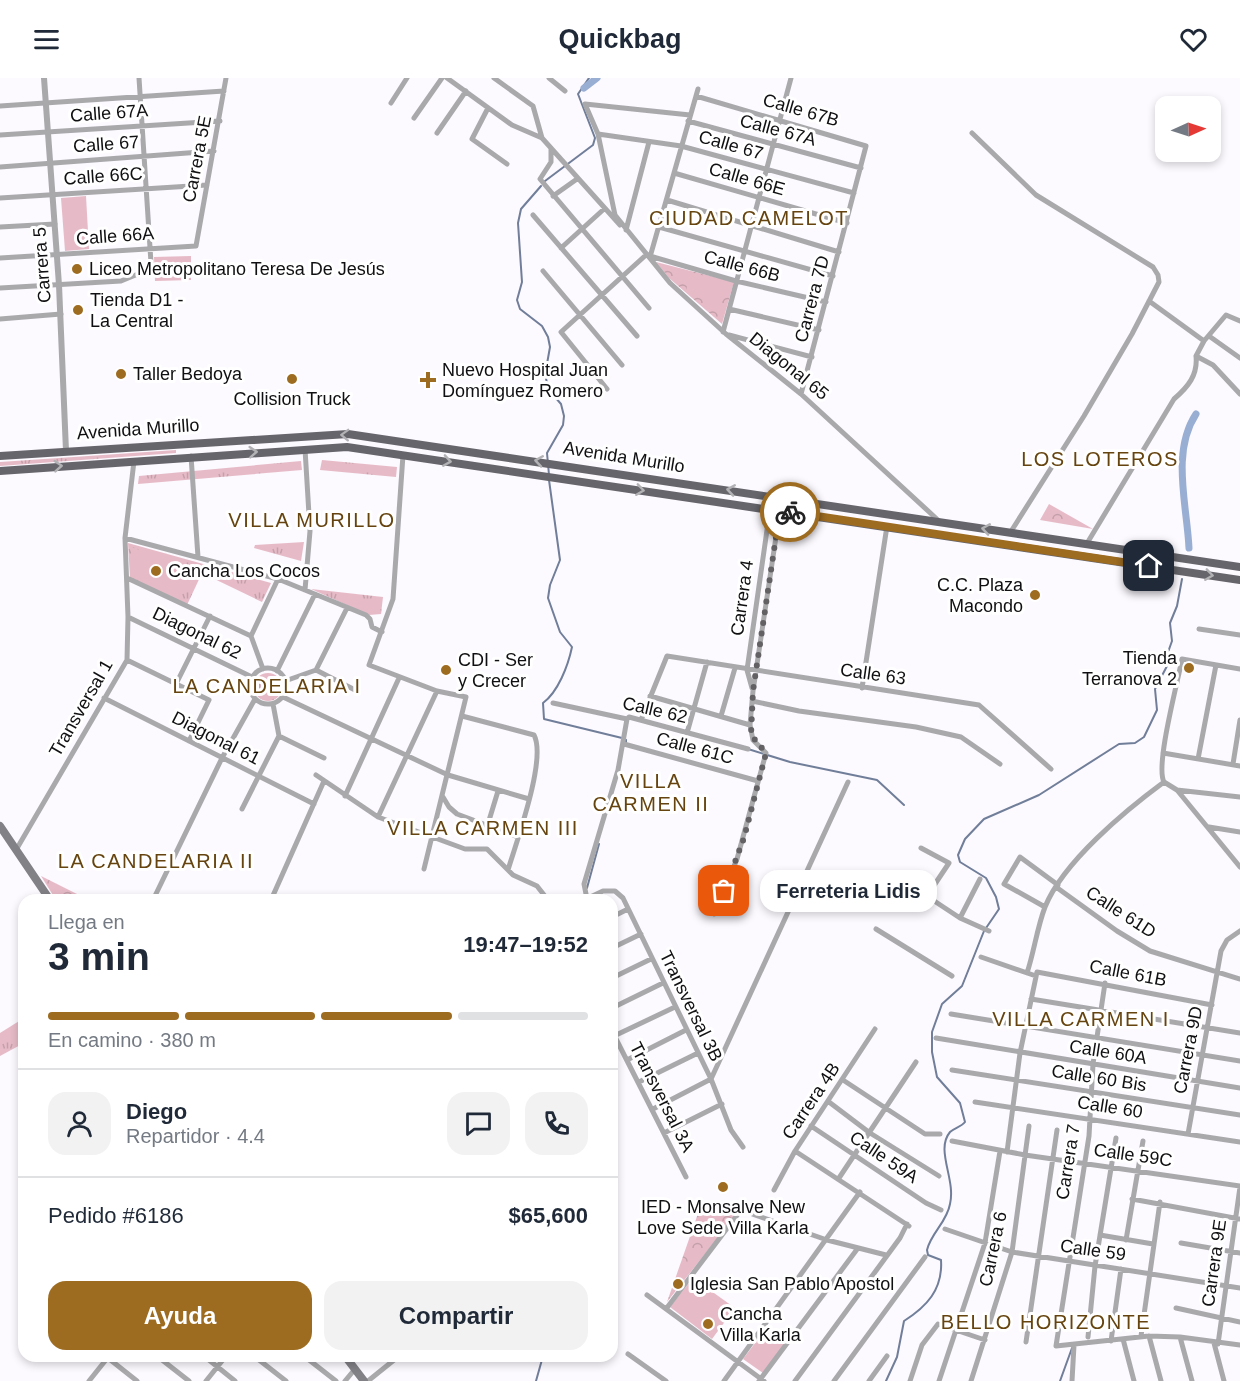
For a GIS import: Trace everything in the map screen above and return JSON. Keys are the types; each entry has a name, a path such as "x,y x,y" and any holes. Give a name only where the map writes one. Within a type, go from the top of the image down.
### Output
{"main road":[{"name":"Avenida Murillo","path":"0,456 348,434 1240,567"},
{"path":"178,443 180,457"},
{"name":"Avenida Murillo","path":"0,471 347,447 1240,580"},
{"path":"0,826 46,894"},
{"path":"350,1362 366,1381"}],"street":[{"name":"Carrera 5","path":"44,78 59,285 66,451"},
{"path":"0,288 121,281 138,273 151,263 138,78"},
{"name":"Carrera 5E","path":"196,246 226,78"},
{"path":"391,103 407,78"},
{"path":"414,117 442,78"},
{"path":"447,78 524,132 542,138"},
{"path":"494,78 533,106 542,138 604,209 626,230"},
{"path":"549,78 565,91"},
{"path":"791,78 744,249 724,333 812,357"},
{"path":"607,389 561,332 622,276 649,257 698,89"},
{"path":"0,106 224,91"},
{"path":"437,133 466,91"},
{"name":"Calle 67B","path":"696,96 862,143"},
{"name":"Calle 67A","path":"598,134 585,104 689,118 861,168"},
{"path":"488,108 472,139 507,164"},
{"name":"Calle 67A","path":"0,135 220,121"},
{"path":"972,133 1036,195 1153,267 1159,282 1114,366 1010,533"},
{"path":"598,134 615,215 626,230"},
{"name":"Calle 67","path":"598,134 681,146 766,171 855,193"},
{"path":"626,230 649,142"},
{"name":"Carrera 7D","path":"801,394 867,149 862,143"},
{"path":"551,149 551,162"},
{"name":"Calle 67","path":"0,167 214,151"},
{"path":"557,156 540,179 649,308"},
{"name":"Calle 66E","path":"674,173 847,222"},
{"path":"553,195 578,179"},
{"name":"Calle 66C","path":"0,198 207,185"},
{"path":"667,200 839,252"},
{"path":"561,248 604,209"},
{"path":"533,215 637,336"},
{"path":"0,227 55,224"},
{"path":"659,227 744,249 833,276"},
{"name":"Diagonal 65","path":"626,230 670,283 724,333 801,394 939,521"},
{"name":"Calle 66A","path":"0,258 196,246"},
{"name":"Calle 66B","path":"649,257 736,281 826,302"},
{"path":"543,271 621,365"},
{"path":"1149,301 1204,341"},
{"path":"729,309 819,330"},
{"path":"0,319 60,314"},
{"path":"1086,545 1174,399 1191,381 1197,365 1196,356 1204,341 1228,314 1240,321"},
{"path":"1209,336 1240,358"},
{"path":"1196,356 1213,366 1240,394"},
{"path":"304,449 310,531 305,590"},
{"path":"403,455 393,599 369,665 436,691 466,697 434,836 424,869"},
{"path":"191,456 198,557"},
{"name":"Transversal 1","path":"16,850 127,660 128,617 124,538 134,461"},
{"name":"Carrera 4","path":"753,691 747,670 770,509"},
{"name":"Carrera 4","path":"750,724 780,510"},
{"path":"862,688 887,526"},
{"path":"124,538 278,579 369,617 372,627 382,632"},
{"path":"764,550 774,552"},
{"path":"127,578 251,636 263,669"},
{"path":"251,636 278,579"},
{"path":"277,671 315,594"},
{"path":"285,681 316,670 347,608"},
{"path":"176,684 210,616"},
{"name":"Diagonal 62","path":"128,617 252,677"},
{"path":"1199,629 1240,635"},
{"name":"Calle 63","path":"650,696 667,656 756,672 979,705 1051,769"},
{"path":"1240,669 1182,659 1161,770 1164,782 1177,790 1240,867"},
{"path":"127,660 209,700 189,741"},
{"path":"687,733 707,662"},
{"path":"1198,759 1216,665"},
{"path":"721,716 735,668"},
{"path":"263,669 277,671 285,681 283,697 273,704 265,705 255,699 250,687 252,677 263,669"},
{"path":"316,670 357,691"},
{"path":"345,796 399,678"},
{"path":"378,816 436,691"},
{"path":"641,720 650,696 694,708 750,724 753,740 766,755 737,859 714,914"},
{"path":"283,697 373,738 448,776 529,799"},
{"name":"Diagonal 61","path":"104,698 314,804"},
{"path":"156,894 222,758 255,699"},
{"path":"752,701 799,711 915,727 961,736 1000,764"},
{"name":"Calle 62","path":"554,703 641,720 748,749"},
{"path":"242,808 279,736 273,704"},
{"path":"462,716 534,735 538,743 536,768 529,799 508,870"},
{"path":"585,894 584,884 624,744 627,719"},
{"path":"1233,764 1240,720"},
{"path":"279,736 324,758"},
{"name":"Calle 61C","path":"624,744 758,781"},
{"path":"1163,753 1240,766"},
{"path":"316,775 378,816 465,849 486,849 508,870 537,886 543,894"},
{"path":"274,894 324,781"},
{"path":"653,1109 711,1079 848,782"},
{"path":"1027,973 1046,907 1057,886 1102,832 1164,782"},
{"path":"487,827 498,790"},
{"path":"1177,790 1240,797"},
{"path":"443,797 457,814 518,837"},
{"path":"1209,827 1240,832"},
{"path":"921,848 949,863 927,896"},
{"name":"Calle 61D","path":"1046,907 1004,884 1020,857 1117,931 1150,951 1240,979"},
{"path":"960,918 980,879"},
{"path":"904,881 960,918 986,929"},
{"name":"Transversal 3B","path":"596,894 603,891 615,891 623,898 711,1079 731,1130 743,1147"},
{"path":"618,914 628,909"},
{"path":"876,929 952,976"},
{"name":"Carrera 9D","path":"1188,1134 1221,951 1227,940 1240,931"},
{"path":"618,945 641,934"},
{"name":"Calle 61B","path":"981,957 1027,973 1105,983 1212,1005"},
{"path":"618,975 651,959"},
{"path":"1007,1152 1020,1053 1036,974"},
{"path":"618,1005 663,982"},
{"name":"Carrera 7","path":"1074,1346 1056,1346 1091,1118 1093,1064 1105,983"},
{"path":"1031,999 1240,1033"},
{"path":"618,1032 675,1006"},
{"path":"951,1014 1240,1061"},
{"name":"Carrera 4B","path":"774,1190 795,1151 875,1029"},
{"path":"627,1060 686,1030"},
{"name":"Calle 60A","path":"936,1038 1240,1088"},
{"name":"Transversal 3A","path":"618,1043 686,1177"},
{"path":"639,1082 698,1053"},
{"path":"839,1178 916,1062"},
{"name":"Calle 60 Bis","path":"952,1070 1240,1115"},
{"path":"843,1080 925,1134 940,1134"},
{"path":"829,1102 870,1132 939,1176"},
{"name":"Calle 60","path":"975,1102 1240,1142"},
{"path":"664,1133 722,1104"},
{"name":"Calle 59A","path":"811,1126 926,1203 941,1210"},
{"name":"Carrera 6","path":"971,1381 1012,1252 1029,1126"},
{"path":"1026,1342 1057,1130"},
{"path":"1088,1336 1095,1266 1116,1138"},
{"name":"Calle 59C","path":"952,1141 1025,1155 1240,1187"},
{"path":"1126,1240 1143,1141"},
{"path":"795,1151 908,1225 795,1381"},
{"path":"939,1381 985,1243 1000,1151"},
{"name":"Carrera 9E","path":"1224,1381 1216,1343 1238,1219 1240,1187"},
{"path":"724,1381 860,1192"},
{"path":"1132,1199 1238,1219"},
{"path":"1141,1336 1160,1203"},
{"path":"666,1309 741,1210 827,1240 886,1256"},
{"name":"Calle 59","path":"945,1229 1012,1252 1240,1288"},
{"path":"1100,1235 1153,1244"},
{"path":"1181,1243 1240,1253"},
{"path":"647,1295 762,1380 858,1248"},
{"path":"834,1381 925,1257"},
{"path":"1111,1341 1122,1269"},
{"path":"1176,1308 1240,1322"},
{"path":"910,1381 922,1345 938,1324 985,1340"},
{"path":"1072,1381 1074,1346 1141,1336 1180,1336 1240,1345"},
{"path":"1149,1336 1161,1381"},
{"path":"1180,1336 1192,1381"},
{"path":"1123,1340 1134,1381"},
{"path":"628,1354 666,1381"},
{"path":"869,1381 887,1356"},
{"path":"89,1381 105,1362"},
{"path":"115,1362 137,1381"},
{"path":"165,1362 189,1381"},
{"path":"212,1362 235,1381"},
{"path":"206,1381 222,1362"},
{"path":"262,1362 286,1381"},
{"path":"311,1362 336,1381"},
{"path":"366,1381 391,1362"},
{"path":"345,1381 355,1369"}],"green space":[{"path":"86,196 89,249 65,251 61,198"},
{"path":"191,256 191,280 155,281 154,257"},
{"path":"656,262 734,282 722,324 669,278"},
{"path":"690,272 728,282 723,301 686,291"},
{"path":"176,450 176,453 0,466 0,462"},
{"path":"322,460 397,467 396,477 320,470"},
{"path":"301,461 302,470 138,484 139,476"},
{"path":"1049,504 1093,529 1040,520"},
{"path":"304,542 301,561 254,548 255,545"},
{"path":"128,543 271,583 262,602 202,573 187,605 130,578"},
{"name":"Cancha Los Cocos","path":"131,547 183,565 174,592 132,578"},
{"path":"311,589 383,597 381,614 369,615"},
{"path":"268,673 278,677 282,687 278,697 268,701 258,697 254,687 258,677"},
{"path":"41,876 77,894 52,894"},
{"path":"18,1022 18,1046 0,1056 0,1033"},
{"path":"701,1205 738,1212 667,1302"},
{"path":"702,1208 721,1216 710,1243 691,1235"},
{"name":"Cancha Villa Karla","path":"693,1278 735,1308 712,1339 670,1307"},
{"path":"765,1330 784,1344 763,1373 743,1359"}],"waterway":[{"path":"545,181 593,145 595,138 578,94 589,78"},
{"path":"584,88 597,78"},
{"path":"541,186 521,209 518,223 522,282 517,300 520,309 542,326 548,337 550,347 545,375 549,390 561,404 564,416 563,425 547,453 549,475"},
{"path":"1189,548 1182,462 1188,429 1196,414"},
{"path":"549,480 560,560 550,585 548,598 560,632 572,647 562,678 543,703 544,719 622,738 626,740 626,743"},
{"path":"886,1381 897,1357 904,1321 926,1303 936,1289 939,1280 941,1260 928,1255 927,1250 950,1204 951,1194 945,1156 946,1139 950,1132 965,1122 960,1103 937,1077 932,1052 932,1032 942,1004 962,986 984,931 999,909 996,897 986,878 960,862 958,855 965,839 984,819 1039,795 1119,744 1135,743 1144,737 1157,710 1155,689 1167,666 1167,655 1172,641 1170,623 1177,606 1182,579"},
{"path":"748,749 790,762 877,780 904,805"},
{"path":"587,888 599,844"},
{"path":"1060,1381 1072,1348"},
{"path":"536,1381 541,1362"}],"way so far":[{"path":"724,891 744,838 766,753 756,744 751,735 753,691 780,510 790,512"}],"place":[{"name":"Liceo Metropolitano Teresa De Jesús","path":"77,269"},
{"name":"Tienda D1 - La Central","path":"78,310"},
{"name":"Taller Bedoya","path":"121,374"},
{"name":"Collision Truck","path":"292,379"},
{"name":"Nuevo Hospital Juan Domínguez Romero","path":"428,380"},
{"name":"Cancha Los Cocos","path":"156,571"},
{"name":"C.C. Plaza Macondo","path":"1035,595"},
{"name":"Tienda Terranova 2","path":"1189,668"},
{"name":"CDI - Ser y Crecer","path":"446,670"},
{"name":"Ferreteria Lidis","path":"724,891"},
{"name":"IED - Monsalve New Love Sede Villa Karla","path":"723,1187"},
{"name":"Iglesia San Pablo Apostol","path":"678,1284"},
{"name":"Cancha Villa Karla","path":"708,1324"}],"district":[{"name":"CIUDAD CAMELOT","path":"749,218"},
{"name":"LOS LOTEROS","path":"1100,459"},
{"name":"VILLA MURILLO","path":"312,520"},
{"name":"LA CANDELARIA I","path":"267,686"},
{"name":"VILLA CARMEN II","path":"651,792"},
{"name":"VILLA CARMEN III","path":"483,828"},
{"name":"LA CANDELARIA II","path":"156,861"},
{"name":"VILLA CARMEN I","path":"1081,1019"},
{"name":"BELLO HORIZONTE","path":"1046,1322"}],"route":[{"path":"790,512 1149,566"}]}
